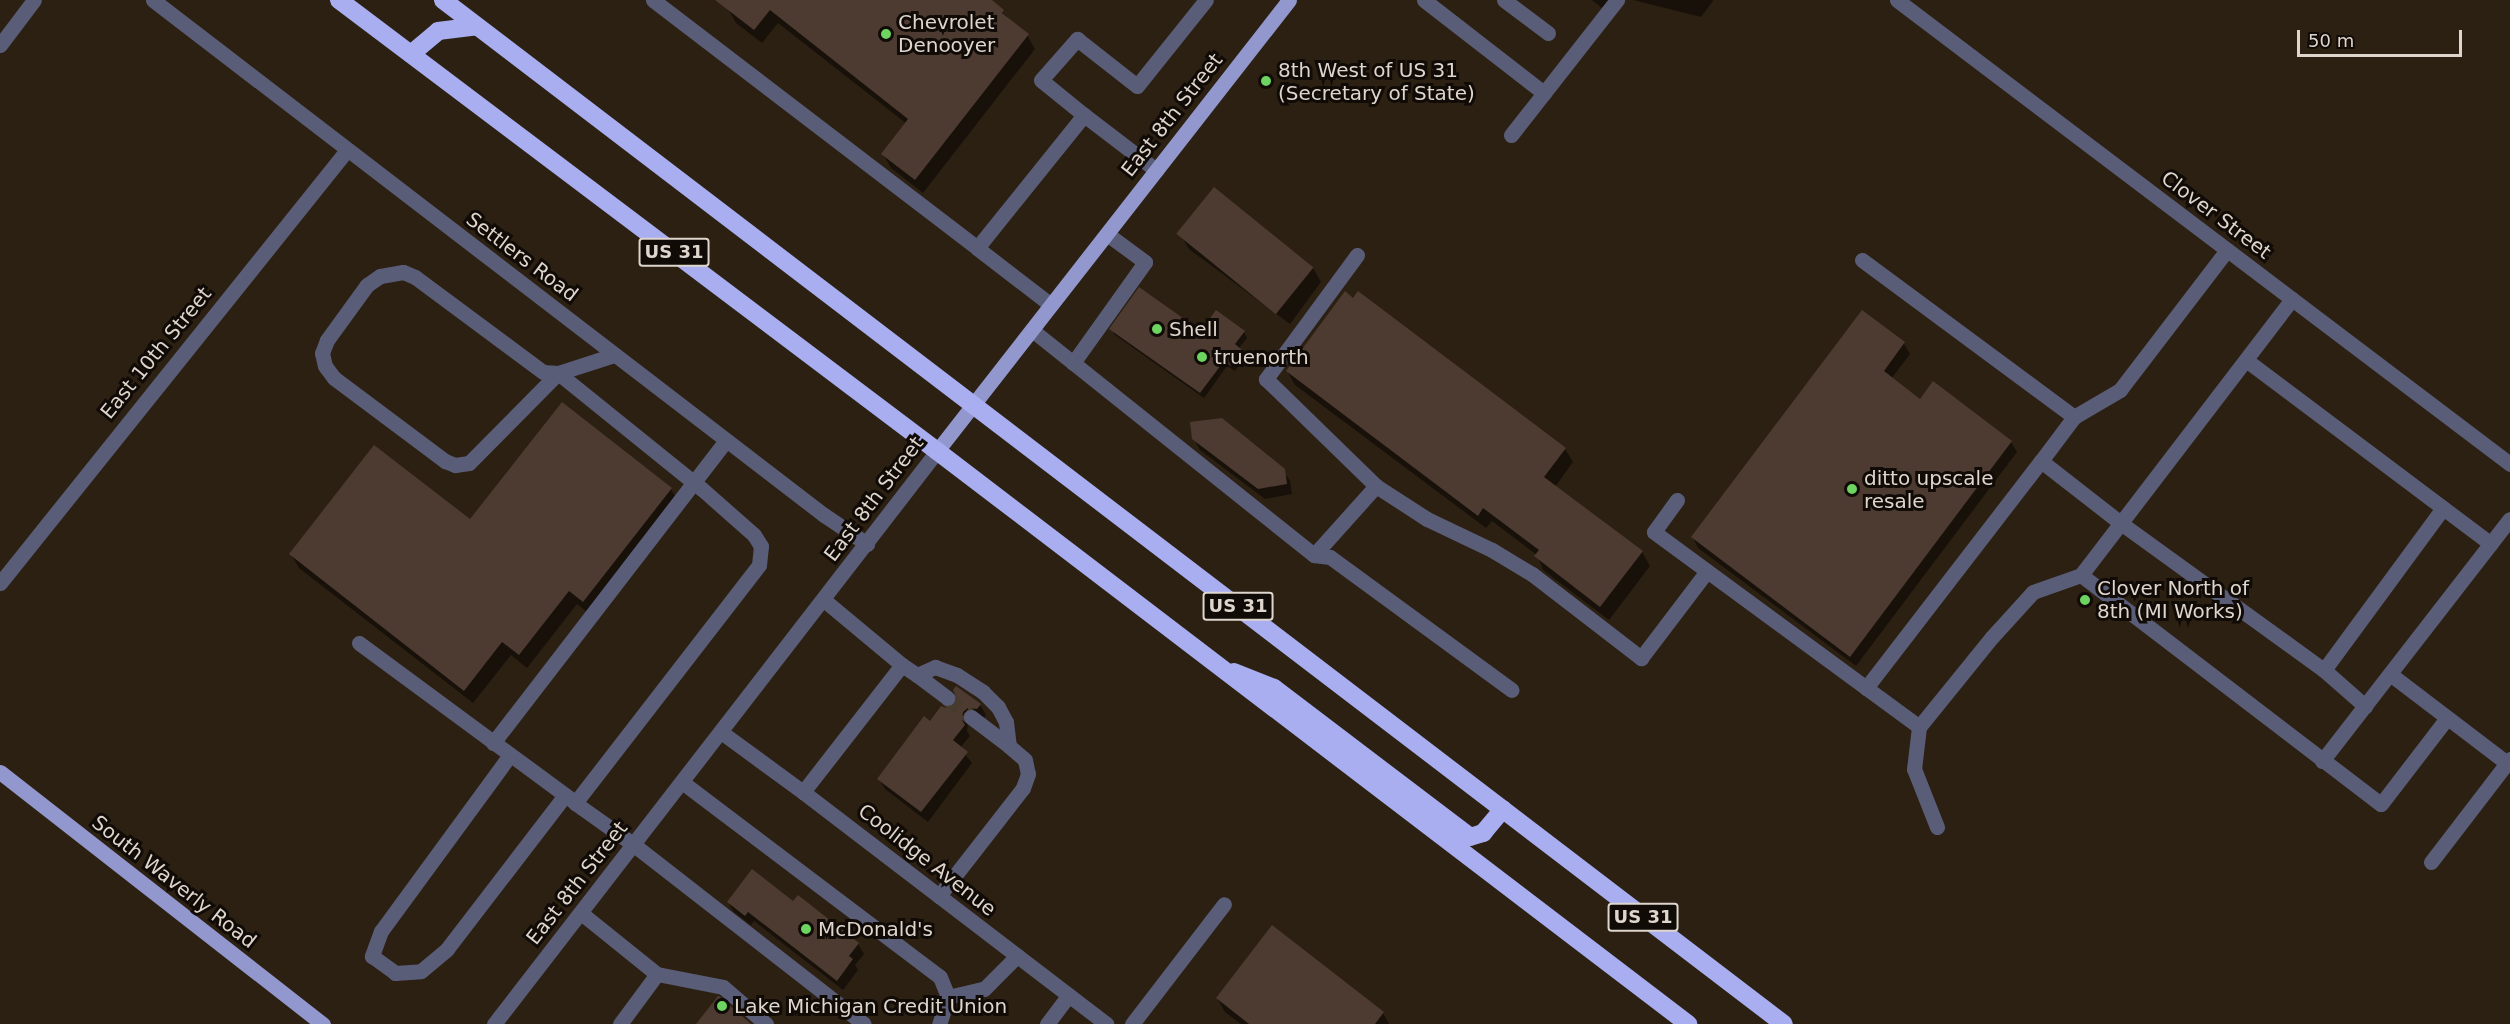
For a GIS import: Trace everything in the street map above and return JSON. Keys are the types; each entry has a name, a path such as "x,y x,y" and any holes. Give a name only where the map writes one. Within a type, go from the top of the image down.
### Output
{"highway":[{"name":"US 31","path":"339,0 937,451 1213,664 1688,1024"},
{"name":"US 31","path":"443,0 974,403 1784,1024"},
{"path":"411,54 438,31 477,26"},
{"path":"1213,664 1274,688 1470,837 1483,833 1503,809"}],"main road":[{"name":"East 8th Street","path":"937,451 1288,0"},
{"name":"South Waverly Road","path":"0,772 323,1024"}],"street":[{"path":"0,45 34,0"},
{"name":"Settlers Road","path":"153,0 726,440 867,544"},
{"path":"653,0 1051,305"},
{"path":"1156,170 1041,80 1077,39 1137,86 1206,0"},
{"path":"1424,0 1544,93"},
{"path":"1504,0 1548,33"},
{"path":"1511,135 1617,0"},
{"name":"Clover Street","path":"1897,0 2510,464"},
{"path":"977,248 1084,115"},
{"name":"East 10th Street","path":"0,582 347,150"},
{"path":"1073,363 1145,262 1107,234"},
{"path":"1866,688 2074,417 2120,390 2227,250"},
{"path":"1357,255 1266,379 1376,486 1427,519 1492,550 1532,574 1641,658 1707,572"},
{"path":"1863,260 2074,417"},
{"path":"558,373 469,463 455,465 445,461 334,378 324,366 322,353 327,340 367,285 380,276 403,272 415,277 543,372 558,373 614,354"},
{"path":"1938,827 1914,770 1919,727 1992,637 2033,592 2081,575 2292,299"},
{"path":"1032,330 1314,555 1330,557 1512,690"},
{"path":"2246,360 2491,544"},
{"path":"510,755 381,931 372,956 395,973 421,971 447,949 759,565 761,546 754,535 694,483 558,373"},
{"path":"493,743 726,440"},
{"name":"East 8th Street","path":"494,1024 937,451"},
{"path":"2041,460 2122,524 2324,670 2365,706"},
{"path":"1314,555 1376,486"},
{"path":"1677,500 1653,532 1919,727"},
{"path":"2324,670 2443,508"},
{"path":"2322,761 2510,519"},
{"path":"2081,575 2381,804 2447,718"},
{"path":"824,600 902,665 947,698"},
{"path":"359,643 634,845 864,1024"},
{"path":"804,792 902,665"},
{"path":"917,675 935,667 957,675 983,692 998,707 1006,722 1009,746"},
{"path":"2390,674 2447,718 2509,761 2431,861"},
{"path":"939,896 1023,788 1028,774 1025,760 971,717"},
{"name":"Coolidge Avenue","path":"722,732 804,792 1106,1024"},
{"path":"682,782 940,978 948,998 939,1024"},
{"path":"1132,1024 1224,904"},
{"path":"581,913 657,974 723,987 766,1024"},
{"path":"948,998 984,989 1017,956"},
{"path":"620,1024 657,974"},
{"path":"1047,1024 1069,995"}],"building":[{"path":"715,0 992,0 1004,10 1002,13 1029,34 915,180 881,154 908,119 770,10 754,30"},
{"path":"1214,187 1313,268 1276,314 1176,234"},
{"path":"1139,287 1201,331 1216,310 1245,331 1235,344 1242,350 1231,366 1224,361 1200,393 1109,329"},
{"path":"1345,291 1353,298 1358,291 1566,448 1544,477 1643,551 1600,607 1534,556 1539,550 1483,508 1478,516 1286,371"},
{"name":"ditto upscale resale","path":"1862,310 1905,342 1884,371 1920,399 1933,381 2012,441 1850,657 1691,537"},
{"path":"562,402 672,488 583,602 569,591 519,655 502,642 464,691 289,554 374,445 470,519"},
{"path":"1222,418 1285,469 1287,484 1258,489 1192,439 1190,422"},
{"path":"956,686 981,704 977,709 968,708 963,712 962,720 965,725 953,740 968,752 921,812 877,779 924,716 930,721 941,706 946,708 954,704 957,699 953,690"},
{"name":"McDonald's","path":"752,869 793,901 798,895 859,943 849,956 853,959 837,981 748,912 745,916 727,902"},
{"path":"1272,925 1384,1012 1375,1024 1249,1024 1216,998"},
{"name":"Lake Michigan Credit Union","path":"719,996 751,1024 696,1024"}],"tunnel":[{"path":"947,698 971,717"}],"place":[{"name":"Chevrolet Denooyer","path":"886,34"},
{"name":"8th West of US 31 (Secretary of State)","path":"1266,81"},
{"name":"Shell","path":"1157,329"},
{"name":"truenorth","path":"1202,357"},
{"name":"ditto upscale resale","path":"1852,489"},
{"name":"Clover North of 8th (MI Works)","path":"2085,600"},
{"name":"McDonald's","path":"806,929"},
{"name":"Lake Michigan Credit Union","path":"722,1006"}]}
